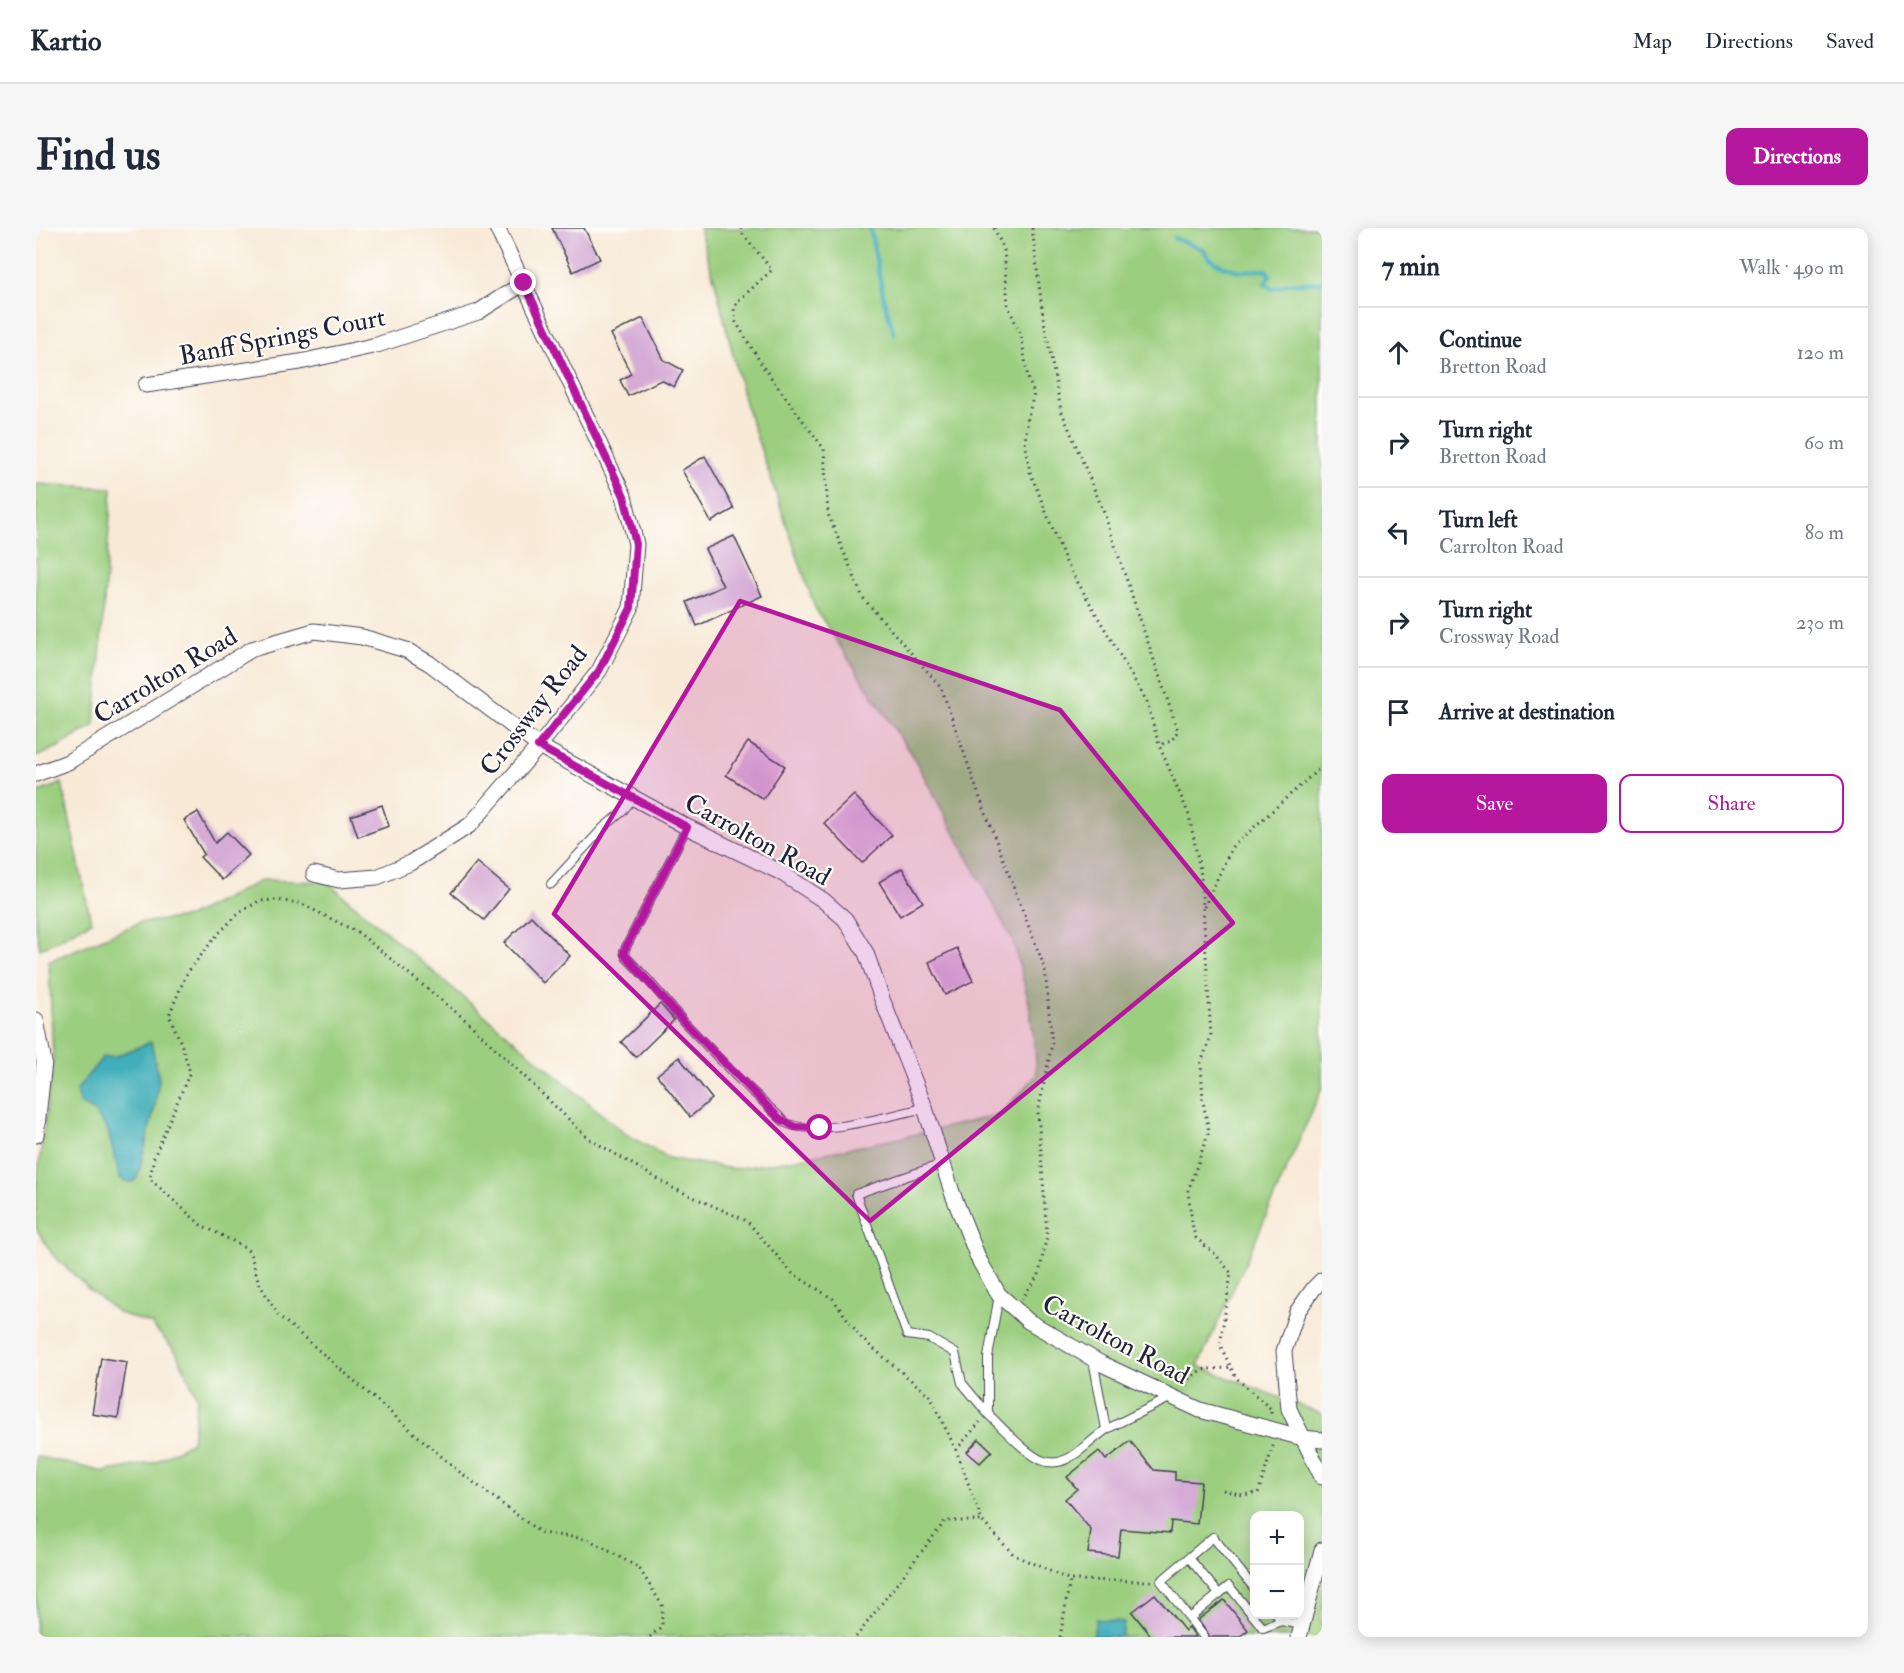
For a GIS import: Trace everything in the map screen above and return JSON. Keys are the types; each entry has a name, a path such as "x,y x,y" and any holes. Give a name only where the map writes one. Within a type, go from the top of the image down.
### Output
{"street":[{"name":"Crossway Road","path":"314,874 339,880 377,877 410,864 470,825 599,671 631,608 636,544 624,496 497,228"},
{"name":"Banff Springs Court","path":"146,385 300,362 377,345 478,312 524,283"},
{"name":"Carrolton Road","path":"36,774 68,762 252,649 314,631 362,637 406,650 429,663 538,746 687,827 780,872 823,900 845,919 866,953 925,1108 942,1164 979,1260 999,1295 1028,1321 1093,1358 1200,1410 1304,1438 1322,1440"},
{"path":"36,1020 44,1062 36,1135"},
{"path":"1322,1280 1297,1312 1284,1351 1289,1409 1322,1477"},
{"path":"1301,1631 1322,1550"}],"lane":[{"path":"551,884 633,798"},
{"path":"687,827 624,951 626,957 730,1070 786,1123 795,1127 808,1128 845,1125 925,1108"},
{"path":"942,1164 855,1194 907,1335 928,1338 955,1353 962,1383 988,1414 1024,1448 1042,1460 1057,1462 1080,1452 1106,1429 1173,1397"},
{"path":"988,1414 988,1357 999,1295"},
{"path":"1093,1358 1106,1429"},
{"path":"1204,1637 1161,1581 1214,1537 1250,1583"},
{"path":"1189,1558 1219,1594"},
{"path":"1190,1618 1229,1587 1262,1633 1277,1619"},
{"path":"1280,1619 1301,1631"}],"path":[{"path":"741,228 742,233 772,270 738,301 734,309 736,322 764,368 824,449 828,514 863,598 941,687 978,793 1045,969 1052,1044 1038,1112 1047,1235 1039,1274 1015,1309"},
{"path":"994,228 1004,250 1008,306 1021,335 1028,378 1034,394 1028,416 1025,442 1030,472 1066,562 1147,702 1159,745 1189,815 1201,875 1211,1036 1201,1063 1203,1102 1209,1131 1188,1191 1196,1238 1215,1254 1231,1274 1220,1345 1236,1378 1271,1409 1275,1445 1258,1493 1244,1495 1223,1490"},
{"path":"1032,228 1043,316 1061,410 1103,510 1178,731 1171,741 1159,745"},
{"path":"1203,908 1232,847 1322,766"},
{"path":"650,1637 662,1626 662,1605 639,1568 588,1539 541,1533 457,1470 278,1315 259,1283 250,1251 201,1225 150,1179 154,1157 190,1072 169,1015 187,973 238,913 259,901 300,903 359,933 468,1022 588,1138 673,1188 747,1221 792,1273 834,1299 862,1339 930,1396 956,1450 982,1521 1014,1555 1070,1580 1161,1581"},
{"path":"1186,1385 1193,1374 1208,1367 1219,1370 1230,1367"},
{"path":"956,1450 988,1414"},
{"path":"856,1637 945,1521 982,1521"},
{"path":"1060,1637 1070,1580"}],"highlighted area":[{"path":"740,601 1060,710 1233,923 870,1221 554,914"}],"green space":[{"path":"699,228 1322,228 1322,1088 1198,1366 1322,1414 1322,1637 36,1637 36,1456 104,1472 155,1462 192,1442 197,1397 176,1352 151,1324 119,1313 92,1292 53,1255 36,1228 36,1188 53,1058 49,961 139,923 188,917 262,880 327,882 624,1133 668,1158 733,1169 895,1139 999,1115 1037,1075 1029,1002 1013,941 915,760 815,608 745,403"},
{"path":"36,484 112,488 95,725 36,757"},
{"path":"62,783 91,922 40,949 36,928 36,793"}],"water":[{"path":"151,1042 159,1079 155,1106 138,1176 133,1182 128,1182 120,1178 107,1128 94,1112 79,1102 76,1092 103,1057 116,1056"},
{"path":"1096,1619 1124,1622 1122,1637 1093,1637"}],"building":[{"path":"552,228 584,228 600,259 573,272"},
{"path":"643,318 664,360 683,370 674,387 661,380 628,396 620,380 631,374 611,334"},
{"path":"705,456 734,509 711,522 682,470"},
{"path":"734,536 762,596 697,626 687,602 723,586 705,549"},
{"path":"748,742 785,766 763,799 726,775"},
{"path":"854,795 892,835 862,863 824,823"},
{"path":"382,805 389,826 358,837 351,816"},
{"path":"198,812 215,843 227,832 249,855 222,880 200,857 204,854 184,820"},
{"path":"477,862 509,889 484,920 451,893"},
{"path":"902,868 923,902 900,916 879,882"},
{"path":"531,916 570,956 543,983 504,943"},
{"path":"957,948 973,981 945,995 929,962"},
{"path":"660,1004 674,1020 636,1057 621,1042"},
{"path":"679,1057 712,1099 690,1117 657,1075"},
{"path":"101,1358 127,1362 118,1418 92,1414"},
{"path":"979,1439 992,1451 980,1463 967,1452"},
{"path":"1130,1441 1154,1470 1175,1472 1175,1480 1201,1482 1197,1524 1171,1521 1170,1533 1121,1529 1118,1556 1088,1553 1091,1530 1065,1499 1077,1489 1067,1477 1099,1451 1106,1460"},
{"path":"1155,1594 1185,1631 1189,1627 1196,1637 1152,1637 1132,1612"},
{"path":"1224,1600 1248,1630 1239,1637 1210,1637 1198,1620"}],"waterway":[{"path":"870,228 884,300 894,334"},
{"path":"1174,238 1203,249 1209,258 1224,267 1240,271 1266,270 1270,275 1265,284 1273,289 1287,284 1322,282"}],"route":[{"path":"524,283 624,496 636,544 631,608 599,671 538,746 687,827 624,954 684,1022 779,1118 795,1127 820,1128"}]}
